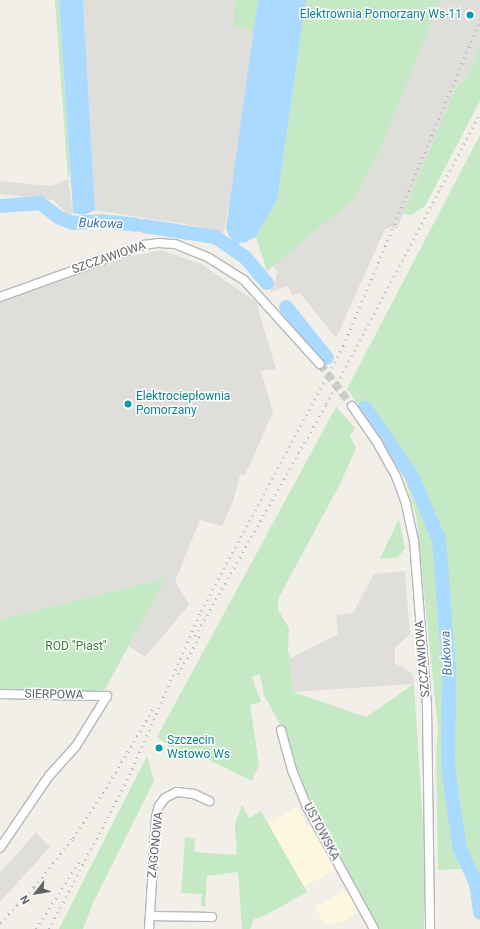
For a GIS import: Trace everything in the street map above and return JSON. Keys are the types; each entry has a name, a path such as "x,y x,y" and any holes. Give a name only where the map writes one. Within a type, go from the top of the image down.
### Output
{"street":[{"name":"SZCZAWIOWA","path":"0,297 144,245 170,243 202,254 244,280 320,364"},
{"name":"SZCZAWIOWA","path":"352,406 378,442 396,476 406,504 414,541 427,706 430,929"},
{"name":"SIERPOWA","path":"0,694 107,696 76,746 49,776 1,847"},
{"name":"USTOWSKA","path":"281,730 292,770 307,807 374,929"},
{"name":"ZAGONOWA","path":"149,929 156,817 159,806 165,798 177,792 194,794 209,801"},
{"path":"150,916 212,917"}],"shaded area":[{"path":"83,0 236,0 233,26 254,31 235,172 223,236 197,226 95,210"},
{"path":"441,0 480,0 480,47 467,75 461,84 458,83 397,229 391,227 385,229 336,338 300,293 292,295 288,286 270,292 278,273 273,266 353,200 378,155"},
{"path":"68,179 73,213 69,216 53,200 0,194 0,181 52,186"},
{"name":"Elektrociepłownia Pomorzany","path":"161,250 201,264 256,302 276,369 261,371 273,412 245,475 240,475 233,501 222,526 200,520 175,581 189,605 145,657 129,646 165,578 0,619 0,302 128,257"},
{"path":"405,571 410,634 395,648 395,663 413,674 414,684 293,692 289,659 338,634 336,615 353,613 374,574"},
{"path":"297,807 307,826 312,827 336,869 304,887 267,823"},
{"path":"36,832 50,847 0,902 0,873"},
{"path":"347,889 359,911 340,923 324,924 315,907"}],"green space":[{"path":"55,0 59,0 70,170 68,179"},
{"path":"235,0 258,0 254,31 233,26"},
{"path":"306,0 441,0 378,155 353,200 267,271 256,237 277,200"},
{"path":"480,47 480,101 425,206 411,215 403,214 458,83 461,84 467,75"},
{"path":"480,135 480,895 473,868 438,870 436,755 438,728 416,515 405,479 383,439 347,389"},
{"path":"336,407 355,428 350,436 356,448 340,484 278,599 278,610 289,628 288,652 291,658 289,659 293,692 366,717 414,684 424,843 424,929 379,929 306,795 283,730 264,695 260,674 252,677 261,702 250,705 259,764 252,781 207,759 169,754 168,745 157,737"},
{"path":"399,519 405,548 398,557 380,559"},
{"name":"ROD \"Piast\"","path":"166,578 104,691 0,691 0,619"},
{"path":"147,756 154,781 92,905 83,929 59,929"},
{"path":"242,805 249,818 261,811 307,892 268,914 254,919 250,929 242,929 238,872 207,876 205,907 201,906 202,894 181,893 185,837 195,839 194,852 237,855 235,824"}],"water":[{"path":"59,0 83,0 95,210 84,215 73,213"},
{"path":"258,0 306,0 277,200 256,237 244,243 230,238 226,228"}],"waterway":[{"name":"Bukowa","path":"0,206 40,203 60,218 73,223 100,221 136,225"},
{"name":"Bukowa","path":"144,226 215,237 245,257 267,283"},
{"path":"233,247 241,232"},
{"name":"Bukowa","path":"286,307 327,358"},
{"name":"Bukowa","path":"365,408 412,476 439,540 449,669 448,761 451,790 460,849 476,883 480,913"}],"tunnel":[{"path":"320,364 352,406"}],"railway":[{"path":"49,929 127,780 201,611 343,346 480,20"},
{"path":"195,636 326,404 480,113"},
{"path":"178,674 202,632"},
{"path":"0,923 34,887 73,838 106,788 153,709"},
{"path":"36,929 80,860"}],"place":[{"name":"Elektrownia Pomorzany Ws-11","path":"470,15"},
{"name":"Elektrociepłownia Pomorzany","path":"128,404"},
{"name":"Szczecin Wstowo Ws","path":"159,748"}]}
